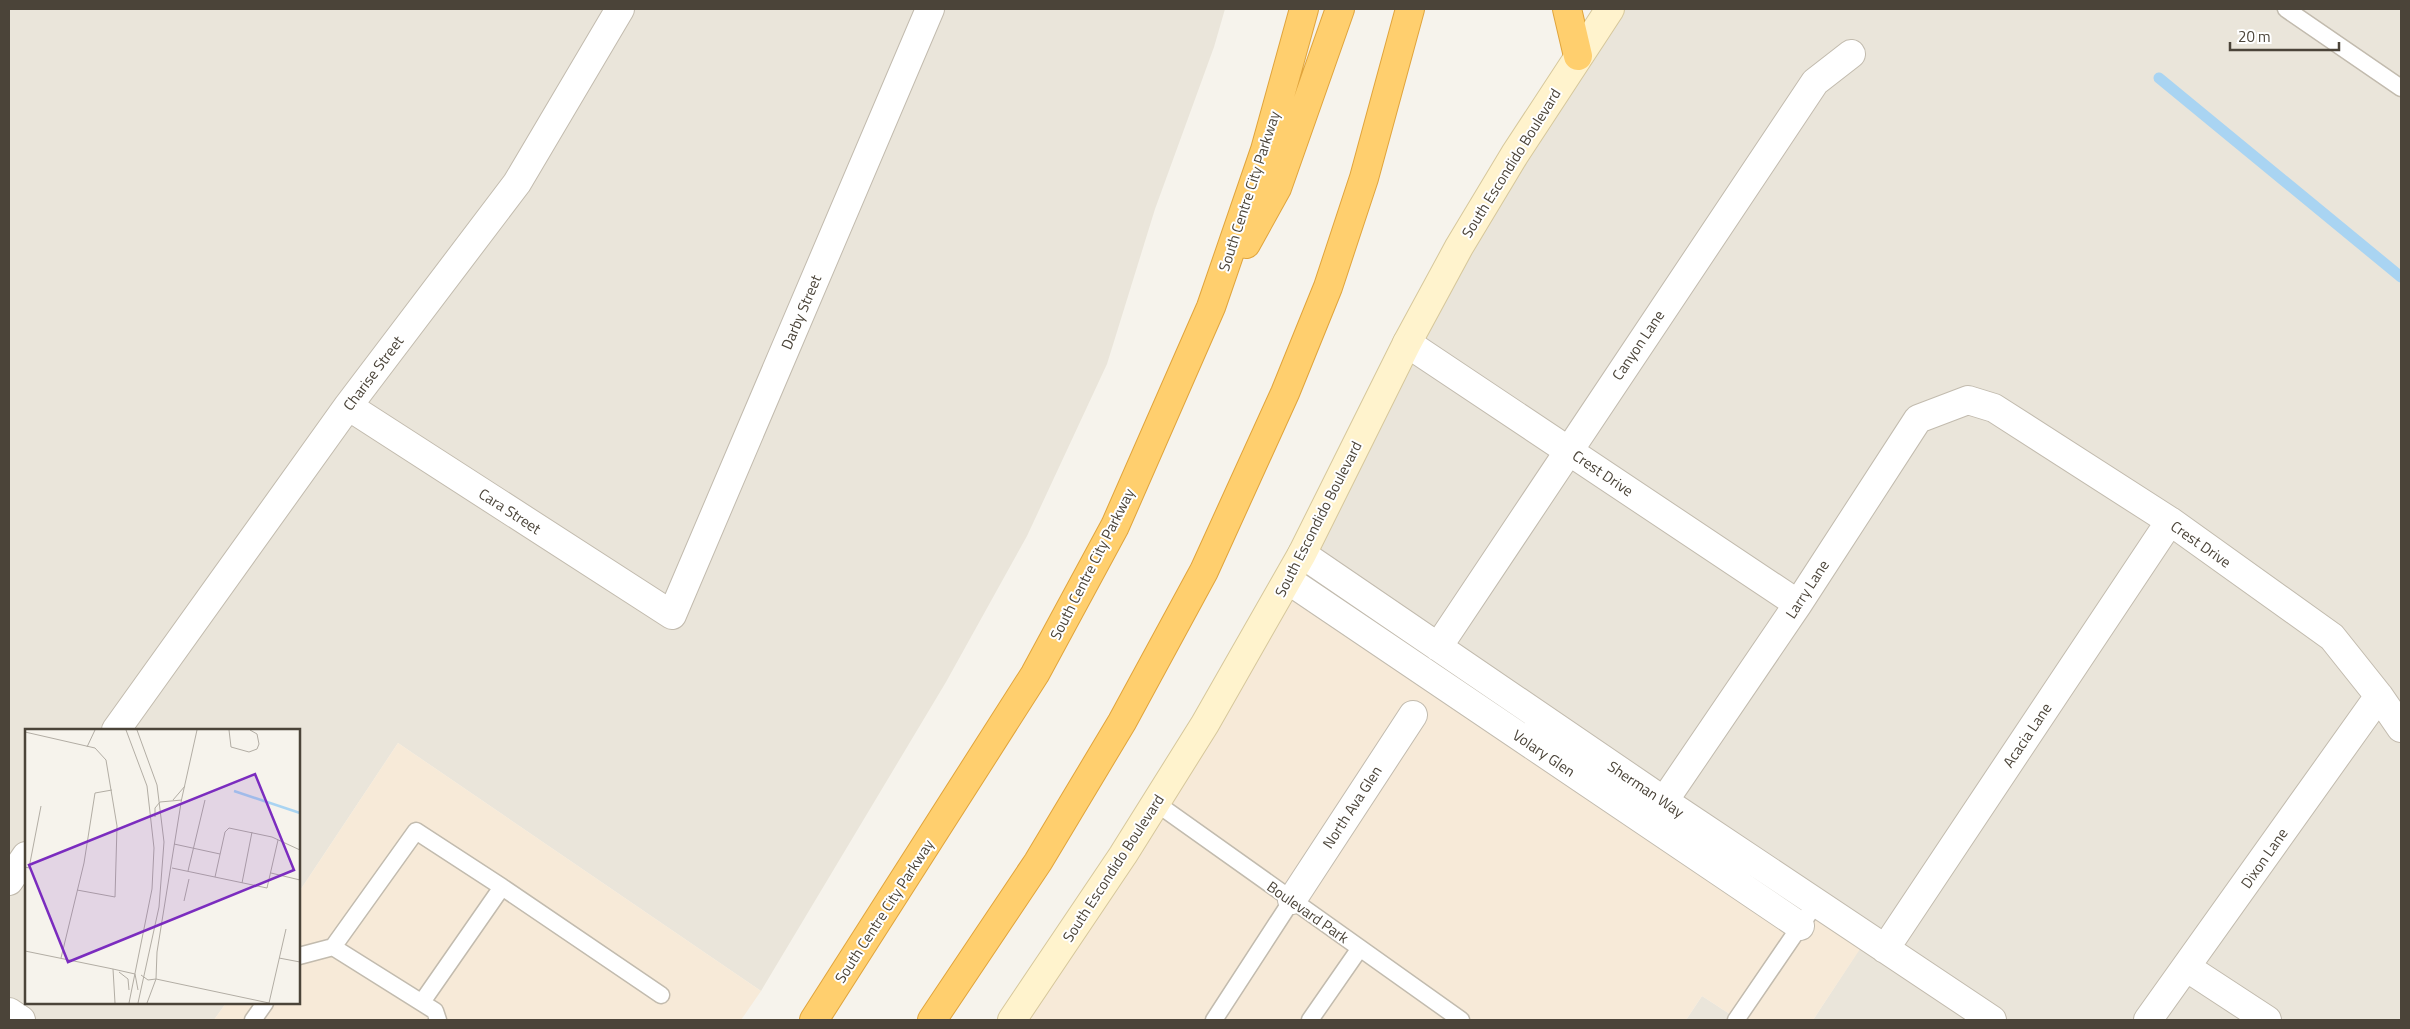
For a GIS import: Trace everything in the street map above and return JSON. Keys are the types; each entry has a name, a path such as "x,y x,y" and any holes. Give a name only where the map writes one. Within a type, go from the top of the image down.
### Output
{"highway":[{"name":"South Centre City Parkway","path":"814,1020 1034,674 1115,526 1211,307 1265,150 1304,9"},
{"path":"1211,307 1277,188 1340,9"},
{"path":"932,1020 1038,862 1122,722 1204,571 1285,393 1328,287 1364,178 1410,9"},
{"path":"1567,9 1578,56"}],"street":[{"name":"Charise Street","path":"117,729 348,406 517,182 620,9"},
{"name":"Darby Street","path":"672,615 930,9"},
{"name":"South Escondido Boulevard","path":"1012,1020 1156,803 1202,730 1302,554 1407,343 1459,247 1510,162 1610,9"},
{"name":"Canyon Lane","path":"1438,647 1815,82 1851,54"},
{"name":"Crest Drive","path":"1407,343 1798,604"},
{"name":"Crest Drive","path":"1968,400 1994,408 2170,521 2332,637 2379,696 2401,728"},
{"name":"Larry Lane","path":"1664,801 1798,604 1918,420 1968,400"},
{"name":"Cara Street","path":"348,406 672,615"},
{"name":"Acacia Lane","path":"1885,949 2170,521"},
{"name":"Sherman Way","path":"1302,554 1664,801 1992,1020"},
{"name":"Volary Glen","path":"1288,580 1800,926"},
{"name":"Dixon Lane","path":"2148,1020 2379,696"},
{"name":"North Ava Glen","path":"1292,900 1413,715"},
{"path":"9,881 25,857"},
{"path":"2186,967 2267,1020"},
{"path":"9,1012 21,1020"}],"lane":[{"path":"2286,9 2401,88"},
{"name":"Boulevard Park","path":"1156,803 1461,1020"},
{"path":"300,956 333,947 416,831 661,995"},
{"path":"422,1002 502,887"},
{"path":"1214,1020 1292,900"},
{"path":"1736,1020 1816,903"},
{"path":"333,947 435,1010 438,1020"},
{"path":"1310,1020 1360,948"},
{"path":"253,1020 264,1004"}],"shaded area":[{"path":"9,9 1225,9 1214,47 1155,209 1107,364 1027,536 946,682 761,991 398,743 300,890 300,729 25,729 25,1004 225,1004 214,1020 18,1020 9,1014"},
{"path":"1610,9 2401,9 2401,1020 1813,1020 1855,956 1302,554 1407,343"},
{"path":"1302,554 1868,937 1813,1020 1739,1020 1702,996 1686,1020 1012,1020"},
{"path":"398,743 761,991 741,1020 214,1020 225,1004 300,1004 300,890"},
{"path":"1702,996 1739,1020 1686,1020"}],"waterway":[{"path":"2159,78 2401,277"}]}
